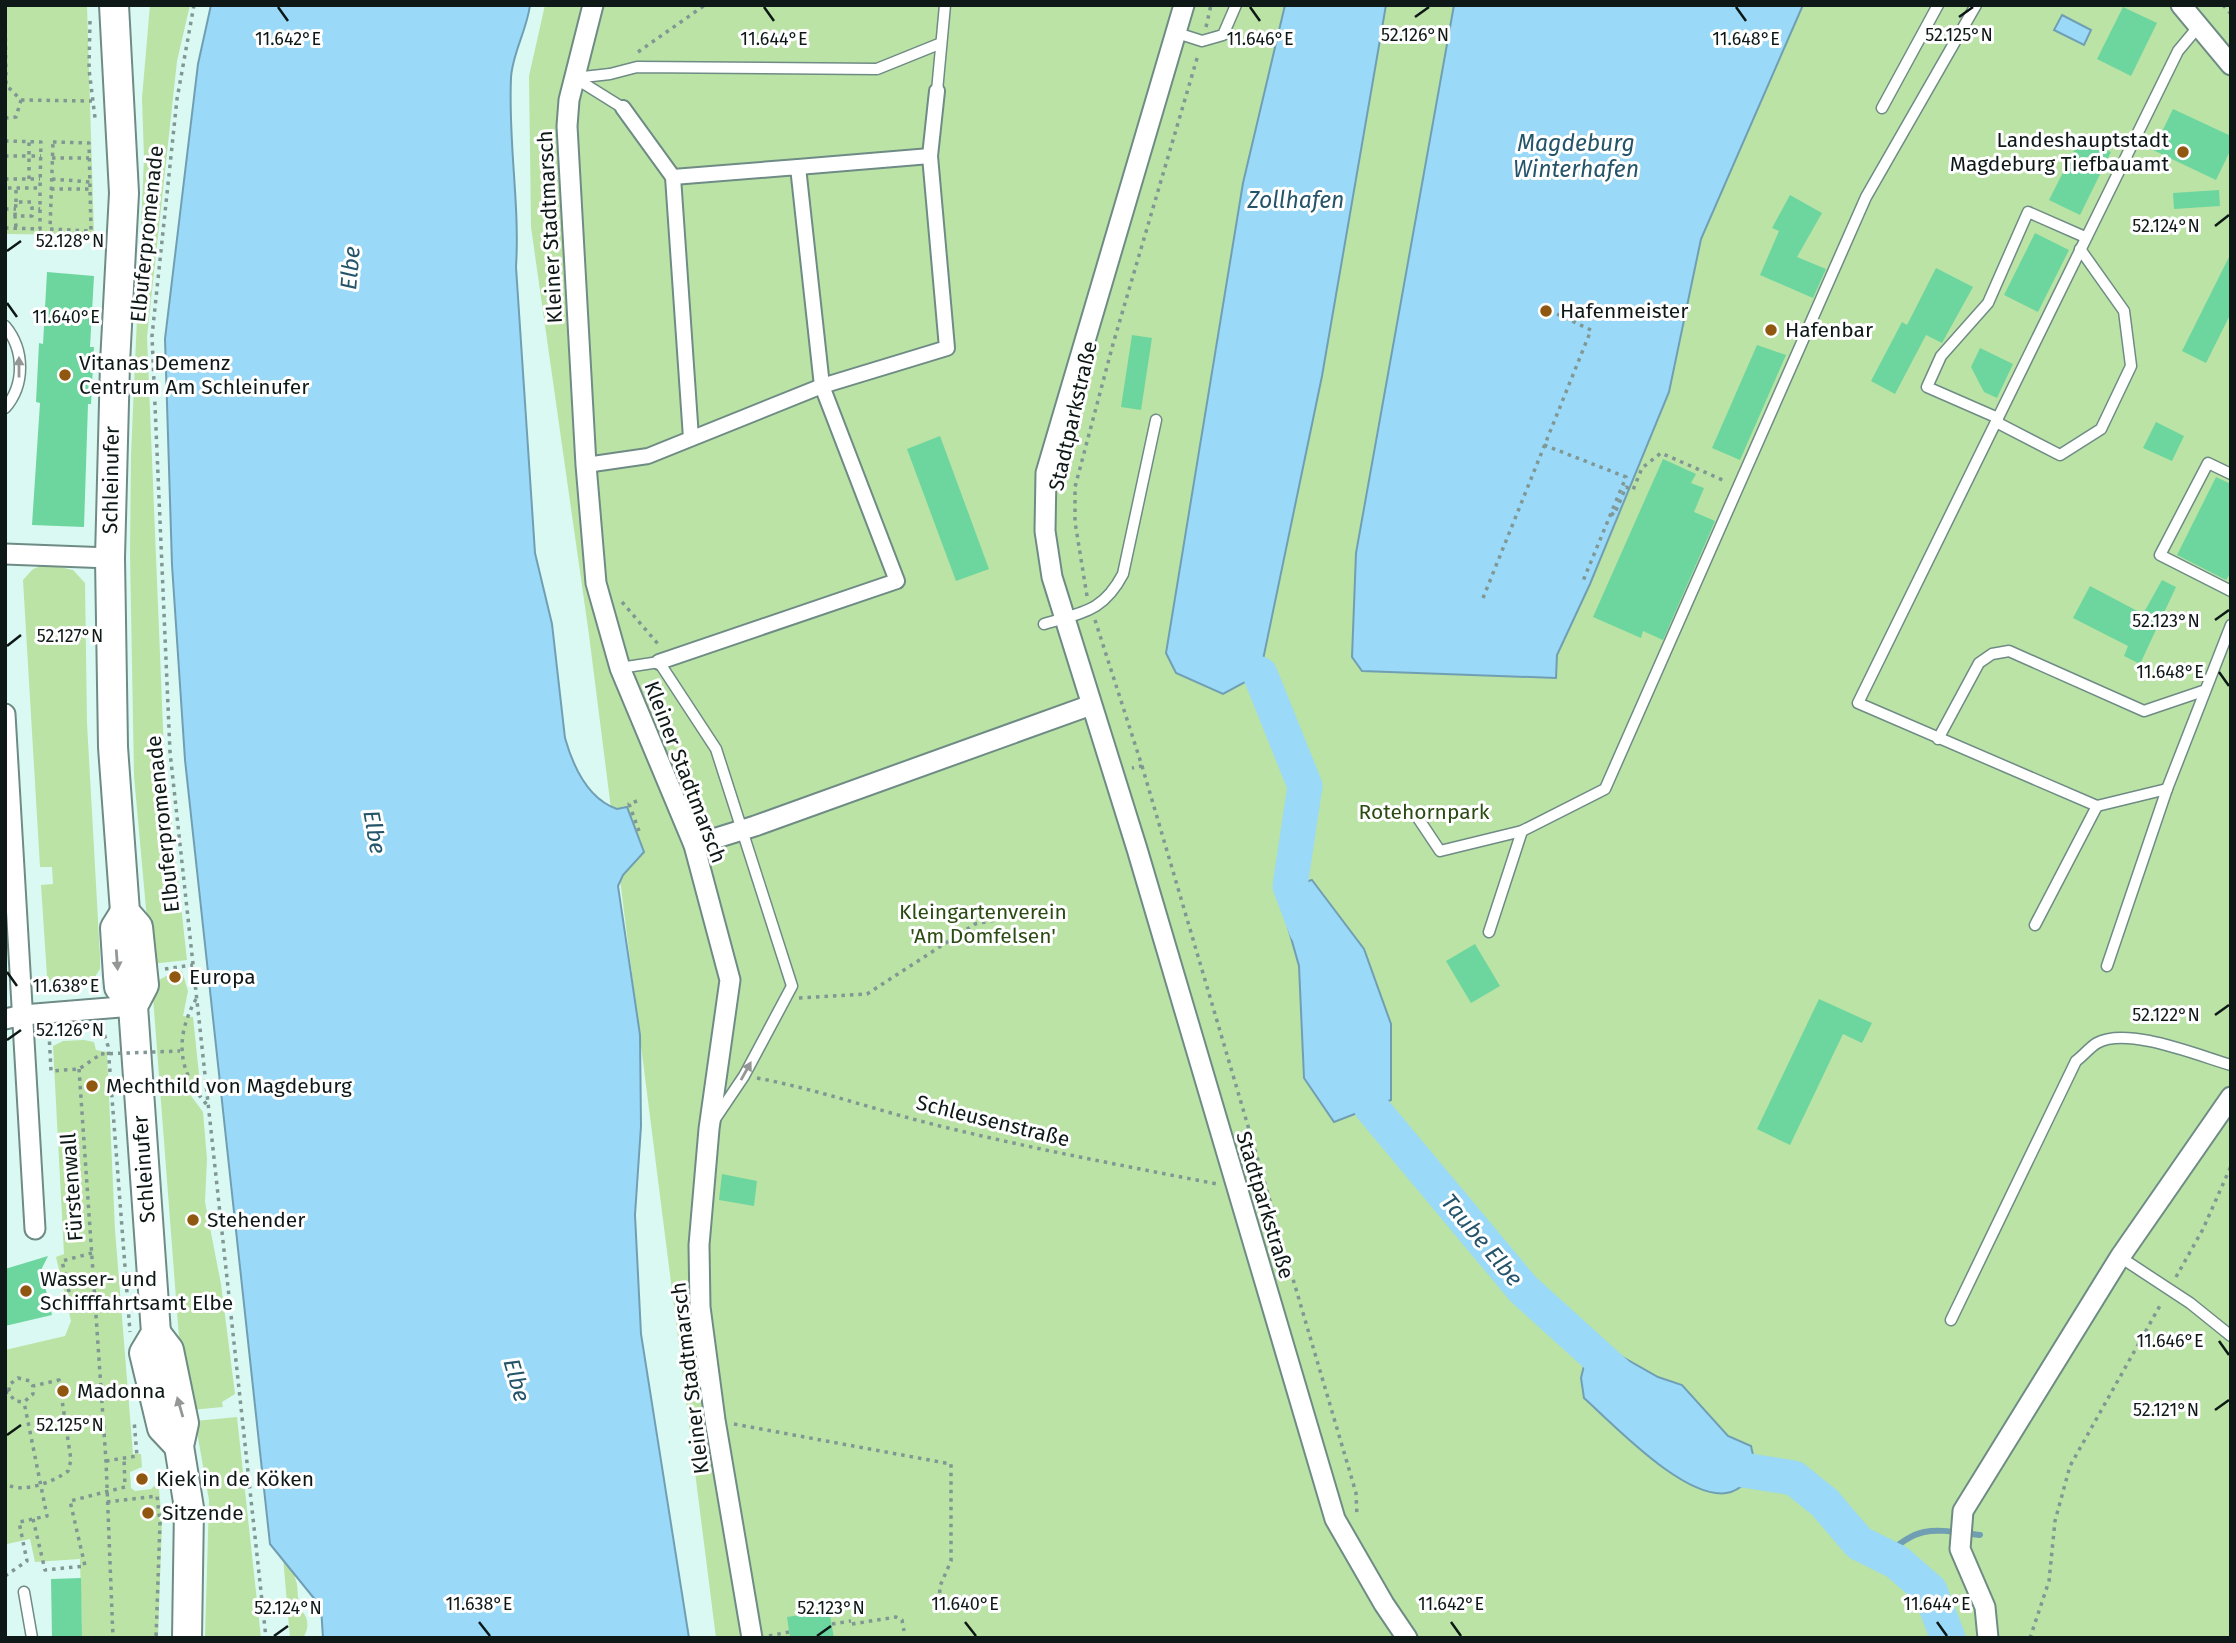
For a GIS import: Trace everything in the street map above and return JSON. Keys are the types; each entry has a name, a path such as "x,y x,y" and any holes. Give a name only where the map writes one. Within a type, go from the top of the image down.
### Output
{"main road":[{"name":"Schleinufer","path":"114,5 124,193 114,376 110,558 113,747 125,912 115,928 119,987 133,1006 156,1333 144,1353 150,1387 162,1428 179,1446 189,1508 187,1638"}],"street":[{"name":"Kleiner Stadtmarsch","path":"593,5 574,78 567,126 586,465 596,583 620,668 694,845 730,980 709,1129 700,1307 715,1420 758,1637"},
{"name":"Stadtparkstraße","path":"1184,5 1046,473 1045,531 1052,577 1113,771 1335,1519 1408,1638"},
{"path":"2181,5 2231,65"},
{"path":"586,465 648,456 822,386 947,348 930,156 937,91"},
{"path":"623,108 673,177 691,438"},
{"path":"673,177 930,156"},
{"path":"659,663 897,581 822,386 798,167"},
{"path":"5,554 110,558"},
{"path":"694,845 743,830 1091,705"},
{"path":"5,714 14,1017 35,1229"},
{"path":"14,1017 133,1006"},
{"path":"1988,1638 1985,1607 1961,1549 1963,1511 2120,1257 2231,1097"}],"lane":[{"path":"937,91 939,44 945,5"},
{"path":"1177,33 1202,41 1223,35 1236,5"},
{"path":"1882,107 1938,5"},
{"path":"1418,818 1440,851 1522,831 1605,789 1740,488 1866,197 1976,5"},
{"path":"2166,789 2097,806 1858,703 2178,51 2198,27"},
{"path":"574,78 610,74 637,67 877,69 939,44"},
{"path":"574,78 623,108"},
{"path":"2080,248 2123,312 2131,366 2101,429 2060,455 1997,420 1927,387 1941,356 1988,303 2028,212 2085,237"},
{"path":"5,326 17,345 20,365 16,391 5,408"},
{"path":"1044,624 1091,609 1111,596 1123,574 1156,420"},
{"path":"2231,474 2208,463 2160,555 2231,591"},
{"path":"2107,966 2166,789 2231,625"},
{"path":"1938,739 1979,663 1992,654 2009,652 2144,711 2203,691"},
{"path":"620,668 659,663 716,749 792,986 744,1076 709,1129"},
{"path":"2035,925 2097,806"},
{"path":"1489,932 1522,831"},
{"path":"1951,1320 2077,1061 2091,1048 2098,1042 2123,1038 2150,1041 2231,1065"},
{"path":"2120,1257 2190,1303 2231,1336"},
{"path":"24,1592 32,1638"}],"path":[{"path":"5,5 6,85 22,100 92,101"},
{"name":"Elbuferpromenade","path":"194,5 177,99 152,342 170,752 266,1638"},
{"path":"631,55 705,5"},
{"path":"1204,32 1210,5"},
{"path":"2223,5 2231,14"},
{"name":"Stadtparkstraße","path":"1199,50 1113,344 1076,487 1075,522 1082,573 1091,609 1142,766 1356,1493 1358,1536 1349,1543"},
{"path":"5,118 16,117 22,100"},
{"path":"5,141 29,142 53,142 89,143 91,231 50,229 53,142"},
{"path":"29,142 29,179"},
{"path":"5,228 40,229 41,142"},
{"path":"5,156 41,156"},
{"path":"52,158 89,158"},
{"path":"5,179 40,179"},
{"path":"52,179 90,182"},
{"path":"5,187 40,188"},
{"path":"16,188 16,228"},
{"path":"51,189 90,189"},
{"path":"15,216 32,216 32,202 16,202"},
{"path":"32,208 40,209"},
{"path":"5,209 16,209"},
{"path":"1483,598 1591,330 1538,305"},
{"path":"1544,445 1626,477 1583,581"},
{"path":"1611,513 1614,514 1626,487 1633,490 1642,468 1661,453 1740,488"},
{"path":"1113,771 1142,766"},
{"path":"637,801 629,804 639,831"},
{"path":"783,999 867,994 975,924 1021,915"},
{"path":"172,967 193,965"},
{"path":"197,997 187,1015 180,1051 191,1087 208,1106"},
{"path":"49,1033 51,1071 79,1069 101,1054 180,1051"},
{"name":"Fürstenwall","path":"79,1069 106,1461 113,1638"},
{"name":"Schleusenstraße","path":"744,1076 808,1088 940,1126 1044,1150 1236,1188"},
{"path":"2030,1638 2049,1581 2055,1521 2070,1465 2203,1229 2231,1166"},
{"path":"92,1253 62,1261 72,1305 96,1309"},
{"path":"18,1378 30,1381 33,1386 33,1394 24,1402 15,1401 7,1392 9,1385 18,1378"},
{"path":"5,1483 17,1488 58,1479 68,1471 71,1460 59,1380 33,1386"},
{"path":"5,1576 27,1561 19,1522 47,1516 24,1402"},
{"path":"106,1461 137,1456 134,1418"},
{"path":"715,1420 951,1464 951,1561 940,1586 939,1606"},
{"path":"33,1519 45,1570 85,1566 70,1501 125,1487 124,1458"},
{"path":"107,1502 157,1496 160,1522 156,1638"},
{"path":"832,1624 896,1617 902,1620 904,1631"},
{"path":"758,1637 789,1632"}],"green space":[{"path":"5,5 87,5 94,235 5,234"},
{"path":"150,5 190,5 177,61 147,337 164,752 187,960 151,964 134,776 130,554 131,455 144,158 142,98"},
{"name":"Rotehornpark","path":"545,5 2231,5 2231,1638 716,1638 589,635 531,227 529,76"},
{"path":"46,564 73,570 85,583 87,723 100,969 91,983 66,986 55,984 47,976 41,885 53,884 52,867 40,867 23,580 33,569"},
{"path":"182,971 188,991 183,1016 193,1017 200,1084 183,1085 203,1112 207,1159 205,1202 221,1284 235,1394 222,1402 223,1407 191,1410 181,1364 152,984 173,972"},
{"path":"63,1041 94,1042 96,1050 107,1052 115,1230 133,1454 141,1454 142,1467 130,1472 131,1488 135,1491 151,1489 154,1486 159,1489 162,1522 158,1638 82,1638 80,1559 35,1562 30,1539 7,1544 5,1534 5,1350 65,1336 71,1321 56,1257 64,1254 53,1046"},
{"path":"237,1417 261,1638 205,1638 209,1500 195,1421"},
{"path":"281,1534 297,1584 299,1608 307,1622 303,1638 290,1638"}],"water":[{"name":"Elbe","path":"211,5 530,5 512,69 511,126 516,267 535,553 552,624 568,749 583,780 598,798 617,809 627,807 644,852 623,875 618,886 640,1035 641,1126 635,1215 641,1334 689,1638 323,1638 321,1607 270,1544 185,760 172,565 165,339 198,64"},
{"name":"Zollhafen","path":"1285,5 1386,5 1322,376 1260,674 1223,694 1176,673 1166,653 1243,183"},
{"name":"Magdeburg Winterhafen","path":"1454,5 1803,5 1701,239 1669,392 1590,584 1557,655 1556,678 1362,671 1352,657 1356,553"},
{"path":"2062,15 2091,30 2084,45 2054,30"},
{"path":"1312,880 1364,949 1391,1024 1391,1100 1334,1122 1304,1078 1299,966 1282,906 1290,886"},
{"path":"1605,1347 1658,1377 1682,1385 1728,1436 1751,1446 1757,1473 1734,1491 1714,1493 1674,1475 1632,1443 1584,1398 1581,1378 1586,1357"}],"building":[{"path":"2123,7 2157,23 2131,76 2097,59"},
{"path":"2173,109 2231,136 2231,149 2216,180 2153,150"},
{"path":"2081,137 2111,152 2080,215 2049,200"},
{"path":"2219,190 2220,206 2174,209 2173,193"},
{"path":"1790,195 1822,213 1797,257 1826,269 1813,298 1760,275 1779,231 1772,228"},
{"path":"2035,233 2069,250 2038,312 2004,295"},
{"path":"2231,253 2231,313 2206,363 2182,351"},
{"path":"1936,268 1973,287 1942,343 1926,335 1895,394 1871,381 1902,322 1907,325"},
{"name":"Vitanas Demenz Centrum Am Schleinufer","path":"47,272 94,276 90,347 94,347 91,404 88,404 84,527 32,525 40,403 36,402 39,343 43,344"},
{"path":"1132,335 1152,338 1141,410 1121,407"},
{"path":"1757,345 1786,355 1740,460 1712,448"},
{"path":"1980,348 2013,364 1997,398 1984,392 1971,367"},
{"path":"2156,422 2184,436 2172,461 2143,448"},
{"path":"940,436 989,569 956,581 907,449"},
{"path":"1663,459 1696,474 1691,483 1704,488 1694,512 1715,521 1663,640 1643,631 1641,638 1593,617"},
{"path":"2216,477 2231,484 2231,572 2226,580 2177,555"},
{"path":"2162,580 2176,587 2140,664 2124,656 2128,646 2073,618 2090,586 2143,614"},
{"path":"1475,944 1500,986 1471,1003 1446,961"},
{"path":"1819,999 1872,1023 1862,1043 1843,1034 1790,1145 1757,1129"},
{"path":"722,1174 757,1181 754,1206 719,1200"},
{"name":"Wasser- und Schifffahrtsamt Elbe","path":"48,1256 41,1270 52,1315 5,1326 5,1269"},
{"path":"81,1578 82,1638 52,1638 51,1579"},
{"path":"829,1610 834,1638 790,1638 787,1617"}],"waterway":[{"name":"Taube Elbe","path":"1260,674 1305,786 1290,886 1306,929"},
{"name":"Taube Elbe","path":"1355,1064 1371,1107 1523,1289 1630,1386"},
{"name":"Taube Elbe","path":"1714,1455 1730,1468 1794,1478 1825,1503 1859,1543 1897,1562 1930,1591 1948,1638"},
{"path":"1886,1556 1908,1538 1929,1531 1980,1535"}],"place":[{"name":"Landeshauptstadt Magdeburg Tiefbauamt","path":"2183,152"},
{"name":"Hafenmeister","path":"1546,311"},
{"name":"Hafenbar","path":"1771,330"},
{"name":"Vitanas Demenz Centrum Am Schleinufer","path":"65,375"},
{"name":"Europa","path":"175,977"},
{"name":"Mechthild von Magdeburg","path":"92,1086"},
{"name":"Stehender","path":"193,1220"},
{"name":"Wasser- und Schifffahrtsamt Elbe","path":"26,1291"},
{"name":"Madonna","path":"63,1391"},
{"name":"Kiek in de Köken","path":"142,1479"},
{"name":"Sitzende","path":"148,1513"}],"park label":[{"name":"Kleingartenverein 'Am Domfelsen'","path":"983,924"}]}
